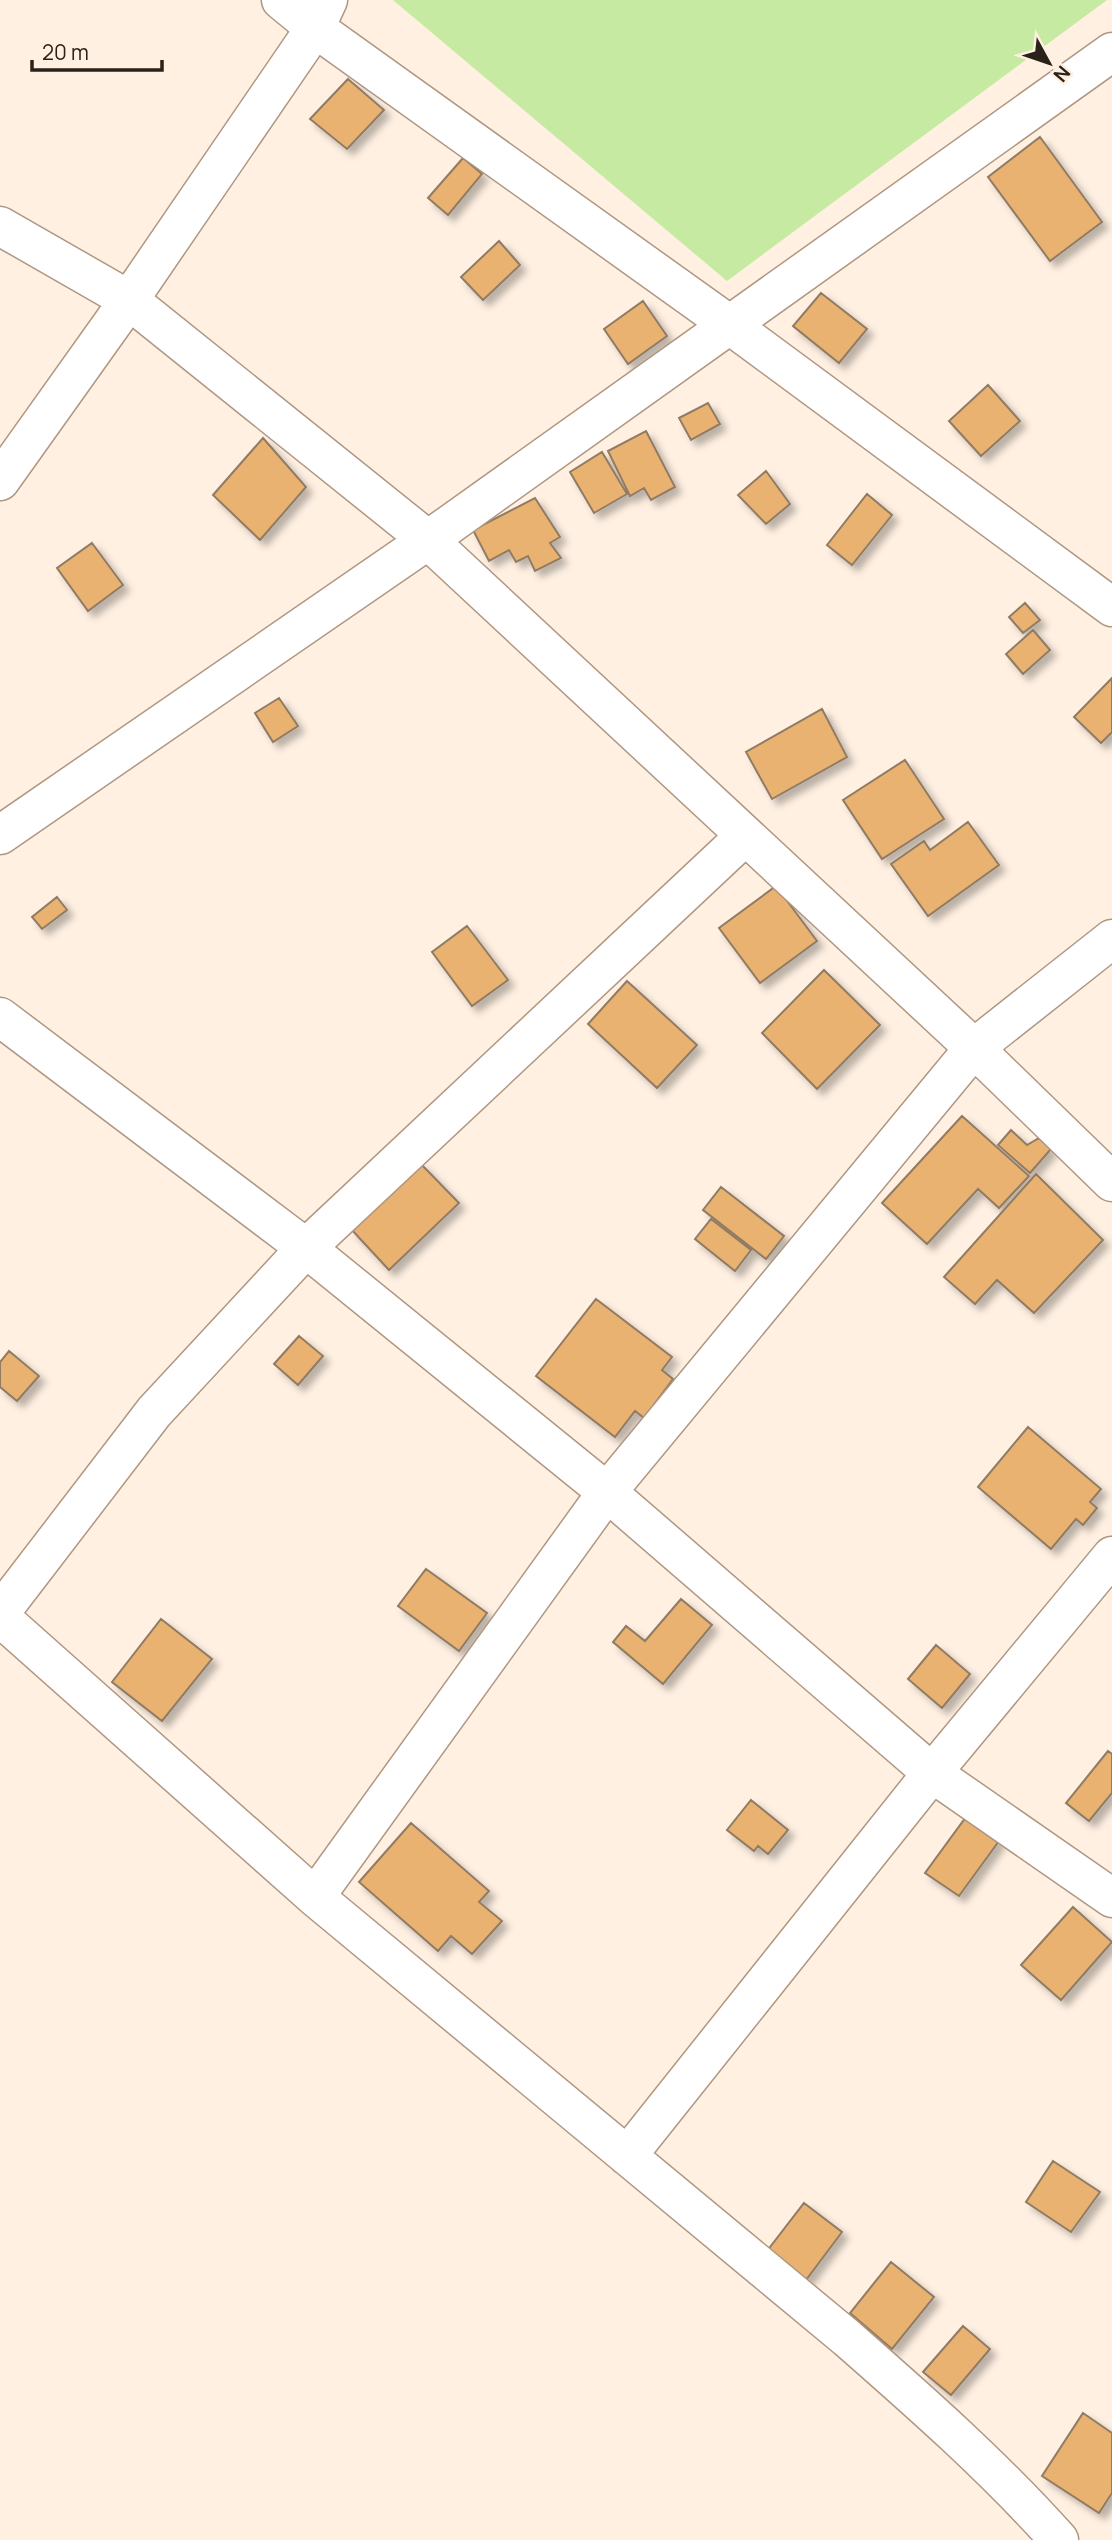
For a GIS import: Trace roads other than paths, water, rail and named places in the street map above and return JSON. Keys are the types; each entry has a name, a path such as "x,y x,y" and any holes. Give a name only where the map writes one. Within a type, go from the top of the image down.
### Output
{"street":[{"path":"281,0 322,14 730,325 1112,607"},
{"path":"0,481 129,300 322,14"},
{"path":"0,835 428,540 1112,51"},
{"path":"0,226 129,300 428,540 744,837 974,1048 1112,1182"},
{"path":"744,837 306,1248 154,1412 0,1615 314,1896 847,2338 917,2400 1030,2508 1059,2540"},
{"path":"314,1896 607,1492 974,1048 1112,939"},
{"path":"0,1017 306,1248 607,1492 932,1773 1112,1898"},
{"path":"627,2156 932,1773 1112,1556"}]}
